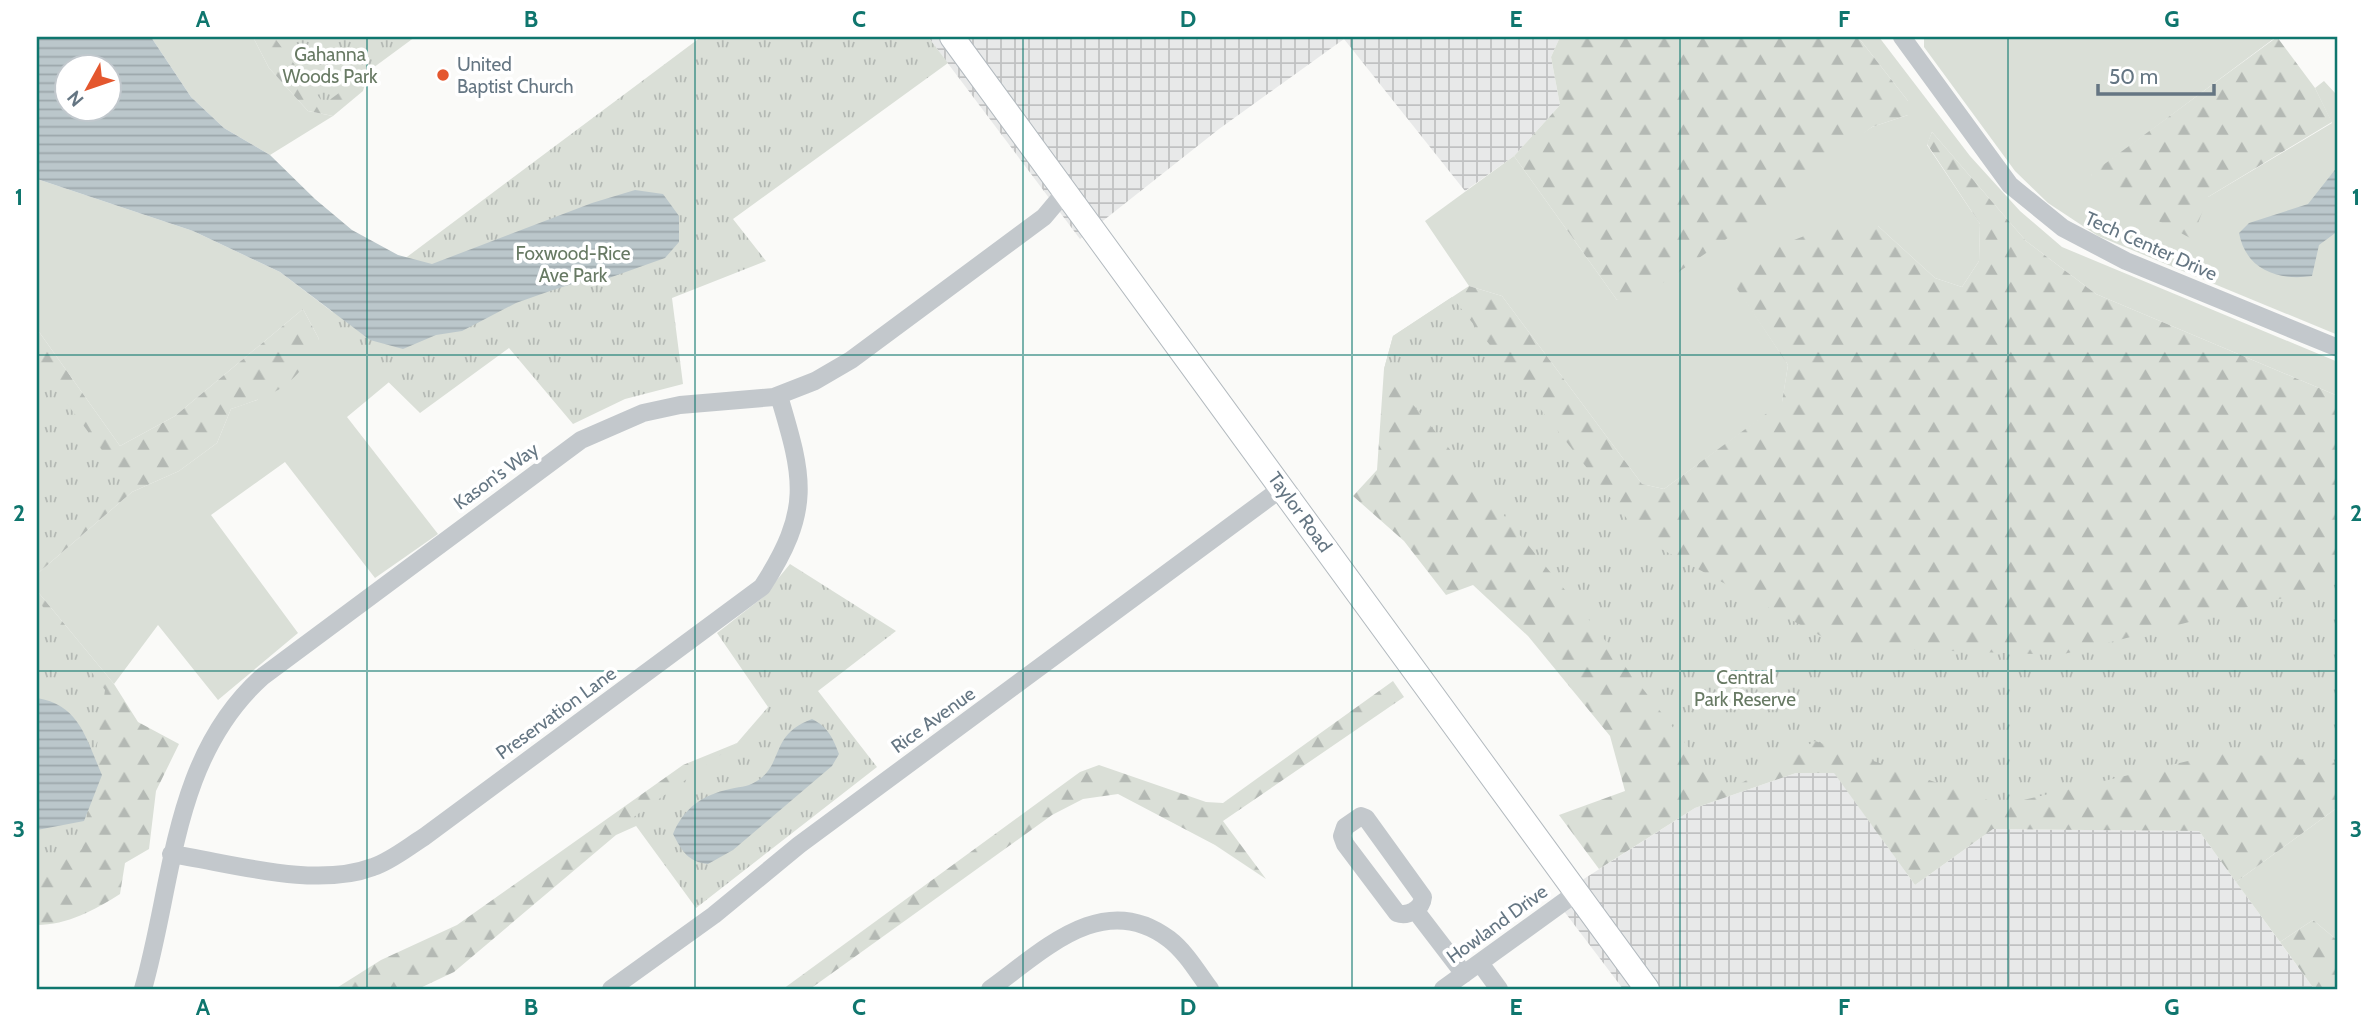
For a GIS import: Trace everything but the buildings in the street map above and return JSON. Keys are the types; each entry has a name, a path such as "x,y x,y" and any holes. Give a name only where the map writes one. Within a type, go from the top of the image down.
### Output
{"main road":[{"name":"Taylor Road","path":"952,37 1647,989"}],"street":[{"name":"Tech Center Drive","path":"1902,37 2010,185 2063,228 2126,261 2338,348"},
{"name":"Kason's Way","path":"143,989 166,898 171,854 185,803 217,730 244,694 378,589 581,440 643,413 680,405 779,396 816,381 851,360 1044,217 1065,191"},
{"name":"Preservation Lane","path":"171,854 305,875 356,872 375,866 424,837 762,587 786,551 802,490 798,457 779,396"},
{"name":"Rice Avenue","path":"611,989 714,915 808,839 1282,488"},
{"path":"1355,817 1366,818 1421,892 1423,903 1415,910 1404,916 1397,913 1345,844 1342,836 1345,827 1355,817"},
{"name":"Howland Drive","path":"1443,989 1576,893"},
{"path":"1415,910 1464,974"},
{"path":"990,989 1064,935 1102,919 1142,924 1170,940 1210,989"},
{"path":"1480,963 1499,989"}],"shaded area":[{"path":"37,37 151,37 191,97 224,128 270,155 352,230 398,255 432,264 592,203 635,190 663,194 679,216 679,242 665,258 606,279 581,281 550,291 516,303 462,331 436,335 403,349 370,340 280,272 193,231 37,179"},
{"path":"928,37 1560,37 1551,57 1560,105 1514,156 1465,191 1344,39 1219,129 1080,239"},
{"path":"2338,166 2338,231 2319,245 2312,276 2287,277 2256,264 2243,246 2239,233 2249,223 2308,204"},
{"path":"37,698 63,708 72,716 86,737 102,775 84,821 37,830"},
{"path":"812,719 826,729 837,748 839,754 832,766 733,850 708,864 695,861 686,855 673,834 688,810 711,795 749,785 760,779 772,765 790,732"},
{"path":"1834,772 1915,885 1993,829 2199,831 2314,989 1623,989 1554,898 1695,808 1796,773"}],"green space":[{"path":"151,37 253,37 269,68 308,111 333,116 270,155 224,128 191,97"},
{"name":"Gahanna Woods Park","path":"253,37 407,37 371,63 363,91 333,116 308,111 269,68"},
{"name":"Gahanna Woods Park","path":"274,37 415,37 324,104"},
{"name":"Foxwood-Rice Ave Park","path":"701,37 928,37 948,63 733,219 766,261 672,298 683,384 625,399 573,424 509,348 420,413 324,319"},
{"path":"1560,37 1858,37 1908,101 1908,115 1872,127 1738,231 1651,291 1617,300 1514,156 1560,105 1551,57"},
{"path":"1858,37 1879,37 1970,156 2020,211 2062,247 2338,362 2338,396 2096,294 2026,241 1932,132 1927,145 1980,224 1979,261 1962,287 1935,278 1878,226 1730,277 1788,365 1782,403 1664,489 1642,484 1502,296 1469,286 1425,221 1514,156 1617,300 1872,127 1908,115 1908,101"},
{"path":"1924,37 2276,37 2091,175 2208,197 2332,123 2315,88 2324,81 2335,93 2338,91 2338,335 2098,236 2048,203 2015,171 1924,47"},
{"path":"2277,37 2315,88 2332,122 2208,197 2192,239 2099,189 2091,174"},
{"path":"1932,132 2026,241 2096,294 2338,396 2338,807 2236,882 2199,831 1993,829 1915,885 1834,773 1796,773 1695,808 1599,869 1559,815 1625,791 1610,736 1528,636 1473,585 1446,595 1404,541 1353,496 1377,470 1384,369 1393,336 1469,286 1502,296 1642,484 1664,489 1782,402 1788,365 1729,277 1740,261 1830,226 1878,226 1935,278 1962,287 1979,261 1980,224 1927,144"},
{"path":"37,179 193,231 280,272 406,368 347,417 438,534 375,578 285,462 211,515 298,633 218,700 158,625 114,684 38,592 37,574 132,492 179,471 217,443 231,409 257,400 319,339 303,309 175,416 120,446 37,329"},
{"name":"Central Park Reserve","path":"1452,297 1643,539 1841,647 2060,655 2338,584 2338,763 2226,752 2002,805 1815,741 1724,793 1583,612 1384,369 1393,336"},
{"path":"303,309 319,339 294,378 262,398 231,409 217,443 179,471 132,492 37,574 37,329 120,446 175,416"},
{"path":"37,364 129,486 37,562"},
{"path":"790,564 896,631 818,691 877,767 696,908 631,819 737,743 768,707 717,633 762,598"},
{"path":"37,583 38,592 114,684 138,722 179,744 156,791 149,849 125,863 120,894 80,916 37,925"},
{"path":"37,599 105,690 82,849 37,872"},
{"path":"1393,681 1404,697 1223,821 1266,879 1215,845 1118,794 1083,799 1052,815 810,989 783,989 1080,772 1099,765 1206,802 1223,803"},
{"path":"737,743 654,818 616,835 454,972 418,989 335,989 381,960 457,925 683,765"},
{"path":"2338,807 2338,941 2313,920 2280,942 2236,882"},
{"path":"2313,920 2338,941 2338,989 2314,989 2280,942"}],"place":[{"name":"United Baptist Church","path":"443,75"}]}
